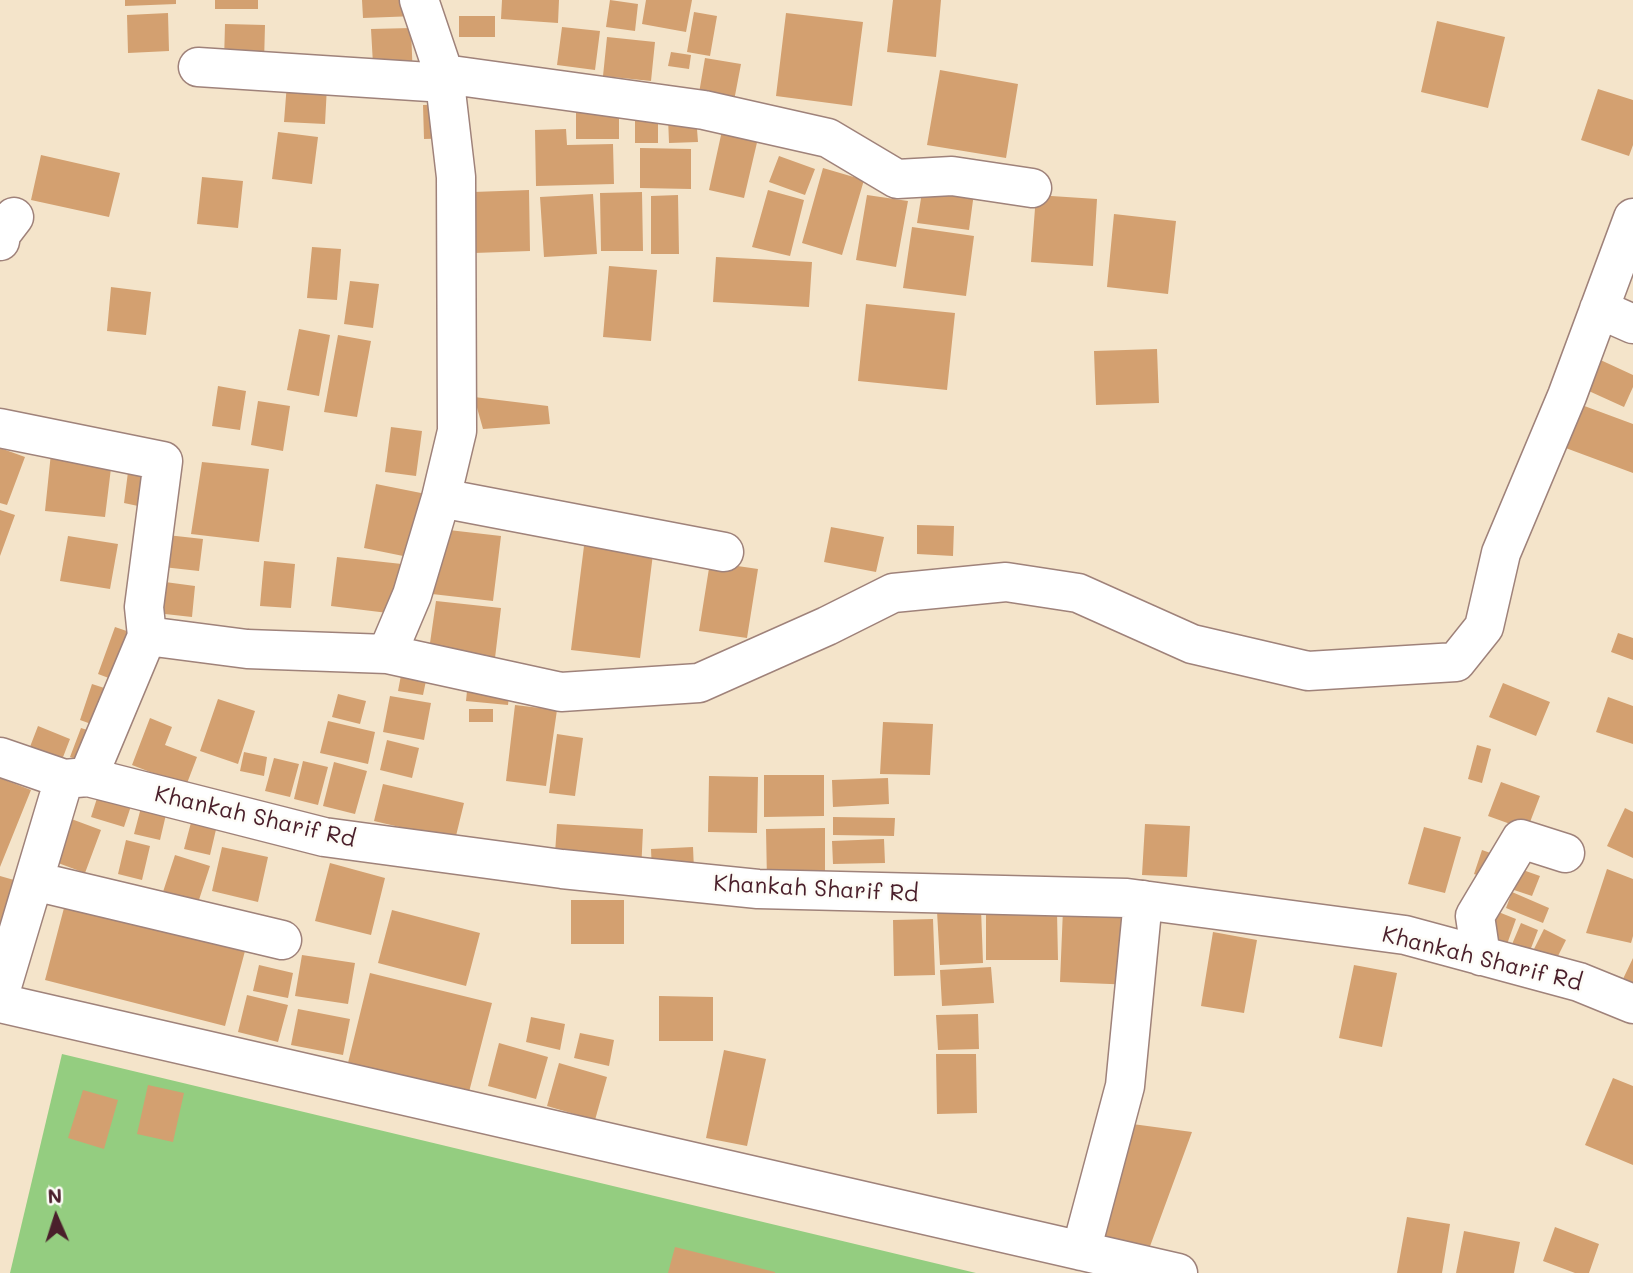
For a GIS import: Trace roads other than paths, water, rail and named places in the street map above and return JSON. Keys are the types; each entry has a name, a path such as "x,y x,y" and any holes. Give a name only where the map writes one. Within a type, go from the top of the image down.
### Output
{"street":[{"path":"387,654 412,595 441,498 457,431 456,177 444,79 419,0"},
{"path":"198,67 444,79 704,110 828,138 897,179 952,176 1031,188"},
{"path":"147,636 247,649 387,654 561,692 699,683 827,626 892,593 1006,582 1078,593 1192,644 1308,671 1456,662 1484,627 1501,553 1567,396 1616,317 1633,218"},
{"path":"0,428 163,461 144,607 147,636 76,778 34,881 0,993"},
{"path":"441,498 724,552"},
{"name":"Khankah Sharif Rd","path":"0,757 76,778 324,837 562,869 758,890 1128,898 1405,936 1578,982 1633,1004"},
{"path":"1481,956 1475,916 1521,839 1565,853"},
{"path":"34,881 282,940"},
{"path":"1081,1251 1125,1086 1143,900"},
{"path":"0,1003 1178,1273"}]}
